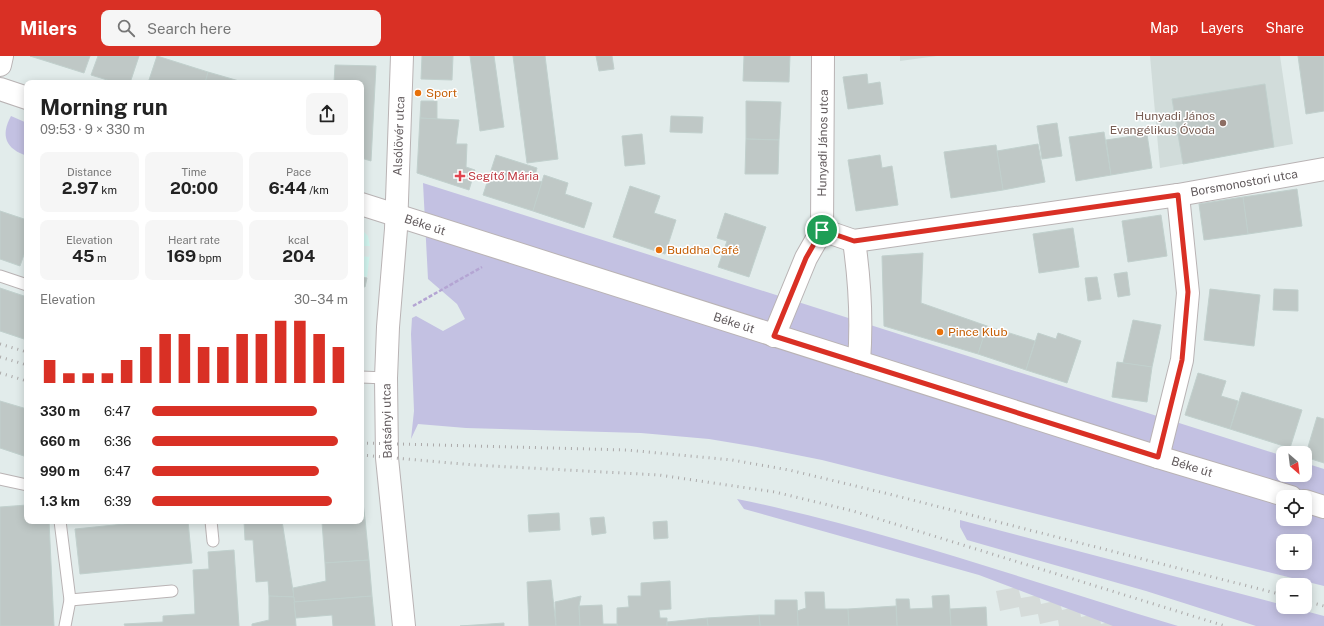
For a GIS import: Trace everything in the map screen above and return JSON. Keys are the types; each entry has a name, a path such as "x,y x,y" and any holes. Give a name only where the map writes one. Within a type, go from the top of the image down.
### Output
{"street":[{"path":"0,65 2,56"},
{"name":"Alsólövér utca","path":"397,216 402,56"},
{"name":"Hunyadi János utca","path":"774,336 806,258 822,230 823,56"},
{"path":"0,90 24,97"},
{"name":"Borsmonostori utca","path":"854,241 1178,195 1324,169"},
{"path":"1158,457 1182,360 1188,292 1178,195"},
{"name":"Béke út","path":"364,205 774,336 1158,457 1276,492"},
{"name":"Batsányi utca","path":"397,216 386,378 387,458 404,626"},
{"path":"822,230 854,241 859,274 862,326 859,362"},
{"path":"1312,503 1324,507"}],"lane":[{"path":"0,276 24,284"},
{"path":"364,377 386,378"},
{"path":"0,479 24,484"},
{"path":"60,524 70,600 65,626"},
{"path":"211,524 213,541"},
{"path":"70,600 172,591"}],"path":[{"path":"412,306 484,266"}],"shaded area":[{"path":"900,56 937,56 900,61"},
{"name":"Hunyadi János Evangélikus Óvoda","path":"1150,56 1280,56 1293,144 1160,168"},
{"path":"11,116 24,122 24,155 14,150 7,141 6,130"},
{"path":"423,183 1276,454 1276,482 1312,482 1312,465 1324,469 1324,586 1312,583 1312,578 1292,578 822,460 709,439 641,433 466,428 418,424 411,439 414,411 411,334 412,318 416,316 443,331 465,319 457,304 428,279"},
{"path":"737,499 904,541 1178,626 1113,626 979,575 744,509"},
{"path":"960,520 1276,603 1276,614 1312,613 1324,616 1324,626 1256,626 1146,591 967,540 960,527"},
{"path":"1018,587 1021,598 1039,595 1041,604 1059,600 1062,610 1079,606 1081,617 1099,613 1101,624 1116,620 1118,626 1059,626 1058,620 1040,624 1038,614 1021,617 1019,607 1000,611 996,591"}],"sand":[{"path":"364,232 368,236 370,246 364,246"},
{"path":"370,253 367,277 364,276 364,256 369,257"}],"building":[{"path":"30,56 90,56 84,73"},
{"path":"98,56 139,56 131,80 107,80 91,75"},
{"path":"157,56 208,72 206,80 149,80"},
{"path":"422,56 453,56 452,80 421,79"},
{"path":"470,56 494,56 504,127 480,131"},
{"path":"513,56 545,56 558,159 527,163"},
{"path":"596,56 612,56 614,69 599,71"},
{"path":"744,56 790,56 789,82 743,81"},
{"path":"1298,56 1324,56 1324,111 1306,114"},
{"path":"335,65 376,66 371,161 364,159 364,80 334,80"},
{"path":"208,72 236,80 206,80"},
{"path":"867,74 868,84 880,82 883,104 848,109 843,77"},
{"path":"1265,84 1274,147 1183,164 1172,99"},
{"path":"421,101 437,101 437,119 420,118"},
{"path":"746,101 781,102 779,140 746,139"},
{"path":"671,116 703,117 702,133 670,132"},
{"path":"420,118 459,120 456,144 467,144 466,167 475,170 469,190 417,173"},
{"path":"1057,123 1062,156 1042,159 1037,126"},
{"path":"1104,132 1111,175 1076,181 1069,137"},
{"path":"642,134 645,164 625,166 622,136"},
{"path":"1147,134 1152,168 1111,175 1106,140"},
{"path":"746,139 779,140 778,174 745,174"},
{"path":"1038,144 1045,182 1003,190 997,151"},
{"path":"996,145 1003,190 951,198 944,152"},
{"path":"496,155 537,168 534,179 542,182 533,211 483,195"},
{"path":"880,155 882,168 892,166 898,205 856,211 848,160"},
{"path":"544,175 568,183 565,194 592,203 584,228 533,211"},
{"path":"630,186 660,196 654,213 676,220 665,254 613,237"},
{"path":"1297,189 1302,226 1248,234 1243,197"},
{"path":"1243,197 1248,234 1204,240 1199,204"},
{"path":"0,211 24,219 24,255 20,266 0,259"},
{"path":"725,213 766,227 749,277 718,267 727,241 717,238"},
{"path":"1161,215 1167,256 1128,262 1122,221"},
{"path":"1073,228 1079,267 1039,273 1033,234"},
{"path":"923,253 921,303 987,326 978,354 884,326 882,256"},
{"path":"1127,272 1130,295 1118,297 1114,274"},
{"path":"1097,277 1101,299 1088,301 1085,278"},
{"path":"364,278 367,278 364,287"},
{"path":"0,288 24,296 24,339 0,331"},
{"path":"1210,289 1260,295 1254,346 1204,340"},
{"path":"1274,289 1298,290 1298,311 1273,310"},
{"path":"1133,320 1161,325 1152,367 1123,363"},
{"path":"987,326 1035,341 1026,370 978,354"},
{"path":"1038,333 1056,339 1058,333 1081,341 1067,383 1026,370"},
{"path":"1117,362 1152,367 1147,402 1112,397"},
{"path":"1198,373 1226,381 1221,396 1238,401 1230,429 1185,415"},
{"path":"1242,392 1302,410 1291,446 1284,446 1230,429"},
{"path":"0,401 24,408 24,456 0,448"},
{"path":"1317,417 1324,419 1324,463 1312,459 1312,446 1308,446"},
{"path":"24,505 24,524 49,524 54,626 0,626 0,507"},
{"path":"559,513 560,530 529,532 528,515"},
{"path":"604,517 606,533 592,535 590,518"},
{"path":"365,519 369,560 325,563 322,524 364,524"},
{"path":"667,521 668,538 654,539 653,522"},
{"path":"124,524 188,524 192,563 80,574 75,529"},
{"path":"244,524 282,524 294,597 269,596 268,581 256,582 253,540 245,540"},
{"path":"234,550 239,626 125,626 124,624 163,622 163,616 195,614 193,570 209,569 208,552"},
{"path":"369,560 372,596 294,602 293,588 326,581 325,563"},
{"path":"551,580 556,626 529,626 527,582"},
{"path":"670,581 671,609 659,610 660,618 667,618 667,626 617,626 617,608 629,607 628,596 641,596 641,583"},
{"path":"805,592 824,592 825,609 848,609 849,626 798,626 797,611 806,608"},
{"path":"949,595 951,626 897,626 896,599 909,599 910,609 933,608 932,596"},
{"path":"269,596 294,597 296,626 252,626 252,624 269,620"},
{"path":"372,596 375,626 333,626 332,615 296,618 294,602"},
{"path":"581,596 579,606 580,626 556,626 555,602"},
{"path":"775,600 797,600 798,626 760,626 759,615 775,615"},
{"path":"602,605 603,624 617,624 617,626 580,626 579,606"},
{"path":"896,606 897,626 849,626 848,609"},
{"path":"986,607 987,626 951,626 950,609"},
{"path":"759,615 760,626 708,626 707,618"},
{"path":"707,618 708,626 667,626 667,622"},
{"path":"504,623 504,626 460,626"}],"railway":[{"path":"0,344 24,351"},
{"path":"0,357 24,364"},
{"path":"0,373 24,380"},
{"path":"364,443 627,450 732,460 789,470 889,494 1276,593"},
{"path":"364,455 474,465 659,475 775,492 853,511 1225,626"},
{"path":"1312,603 1324,606"}],"place":[{"name":"Sport","path":"418,93"},
{"name":"Hunyadi János Evangélikus Óvoda","path":"1223,123"},
{"name":"Segítő Mária","path":"460,176"},
{"name":"Buddha Café","path":"659,250"},
{"name":"Pince Klub","path":"940,332"}],"route":[{"path":"1178,195 1177,205 1188,292 1182,360 1158,457 774,336 806,258 822,230 854,241 1178,195"}]}
